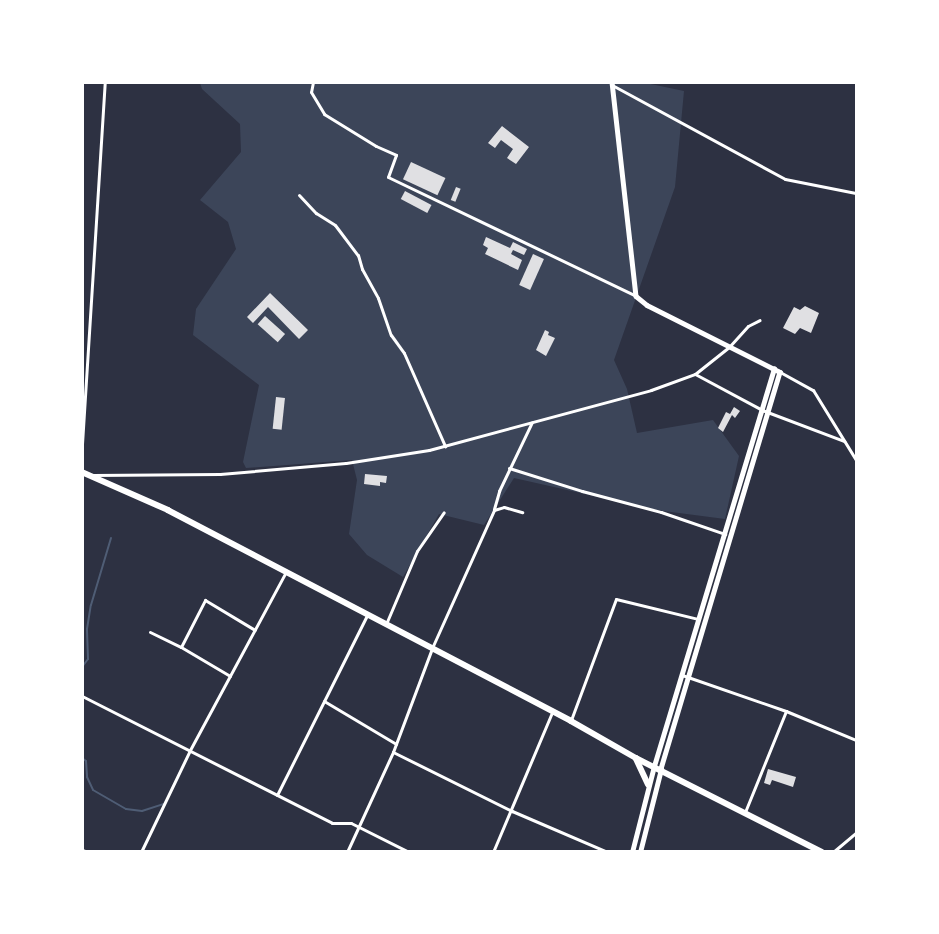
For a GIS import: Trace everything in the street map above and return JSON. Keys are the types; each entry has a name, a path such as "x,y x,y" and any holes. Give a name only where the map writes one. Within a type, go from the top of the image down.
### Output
{"highway":[{"path":"82,472 93,475 168,510 571,721 636,758 822,852"},
{"path":"636,758 648,784"}],"main road":[{"path":"612,84 636,296 648,305 780,372 661,769 640,852"},
{"path":"632,852 648,784 774,369"}],"street":[{"path":"82,444 105,82"},
{"path":"313,82 311,92 324,114 376,146 396,155 388,177 636,296"},
{"path":"612,84 785,179 856,193"},
{"path":"299,195 316,213 335,225 358,255 362,269 378,298 391,335 404,353 445,446"},
{"path":"93,475 220,474 346,463 445,446 651,390 695,374 729,347 748,326 760,320"},
{"path":"780,372 813,390 856,460"},
{"path":"695,374 762,410 844,440"},
{"path":"347,852 393,752 432,648 494,510 498,491 532,422"},
{"path":"508,468 582,491 661,512 725,534"},
{"path":"494,510 504,506 522,512"},
{"path":"386,624 417,551 444,512"},
{"path":"141,852 190,750 286,572"},
{"path":"571,721 616,599 699,620"},
{"path":"181,647 205,600 255,630"},
{"path":"277,795 367,614"},
{"path":"150,632 181,647 230,676"},
{"path":"682,675 786,711 856,740"},
{"path":"82,696 332,823 351,823 409,852"},
{"path":"324,702 396,744"},
{"path":"745,812 786,711"},
{"path":"493,852 512,811 552,712"},
{"path":"393,752 512,811 607,852"},
{"path":"834,852 856,832"},
{"path":"82,850 88,852"}],"shaded area":[{"path":"641,82 684,91 675,187 614,360 627,389 637,433 713,420 739,456 725,519 656,510 514,478 484,525 439,514 403,577 367,555 349,534 357,480 352,460 246,468 243,462 259,385 193,335 196,309 236,249 228,222 200,200 241,152 240,124 202,89 200,83"}],"building":[{"path":"502,126 529,147 516,164 507,158 513,149 501,140 495,148 488,143"},
{"path":"411,162 445,178 437,195 403,179"},
{"path":"456,187 461,189 455,202 451,200"},
{"path":"405,191 431,205 427,213 401,199"},
{"path":"486,237 510,248 513,242 527,249 524,255 513,250 511,254 522,260 518,270 485,254 488,248 483,245"},
{"path":"533,254 544,259 530,290 519,285"},
{"path":"270,293 308,330 299,339 268,307 253,323 247,317"},
{"path":"805,306 819,313 811,333 800,328 795,334 783,328 794,307 800,310"},
{"path":"265,316 285,334 278,342 258,324"},
{"path":"545,330 549,332 548,335 555,338 546,356 536,350"},
{"path":"276,397 285,398 282,430 273,429"},
{"path":"734,407 740,411 735,418 732,415 723,432 718,428 726,412 730,414"},
{"path":"365,474 387,476 386,483 380,482 380,486 364,484"},
{"path":"768,769 796,777 793,787 772,780 770,785 764,783"}],"waterway":[{"path":"82,667 88,659 87,629 91,605 111,538"},
{"path":"82,758 86,761 87,777 93,790 126,809 142,811 164,804"}]}
